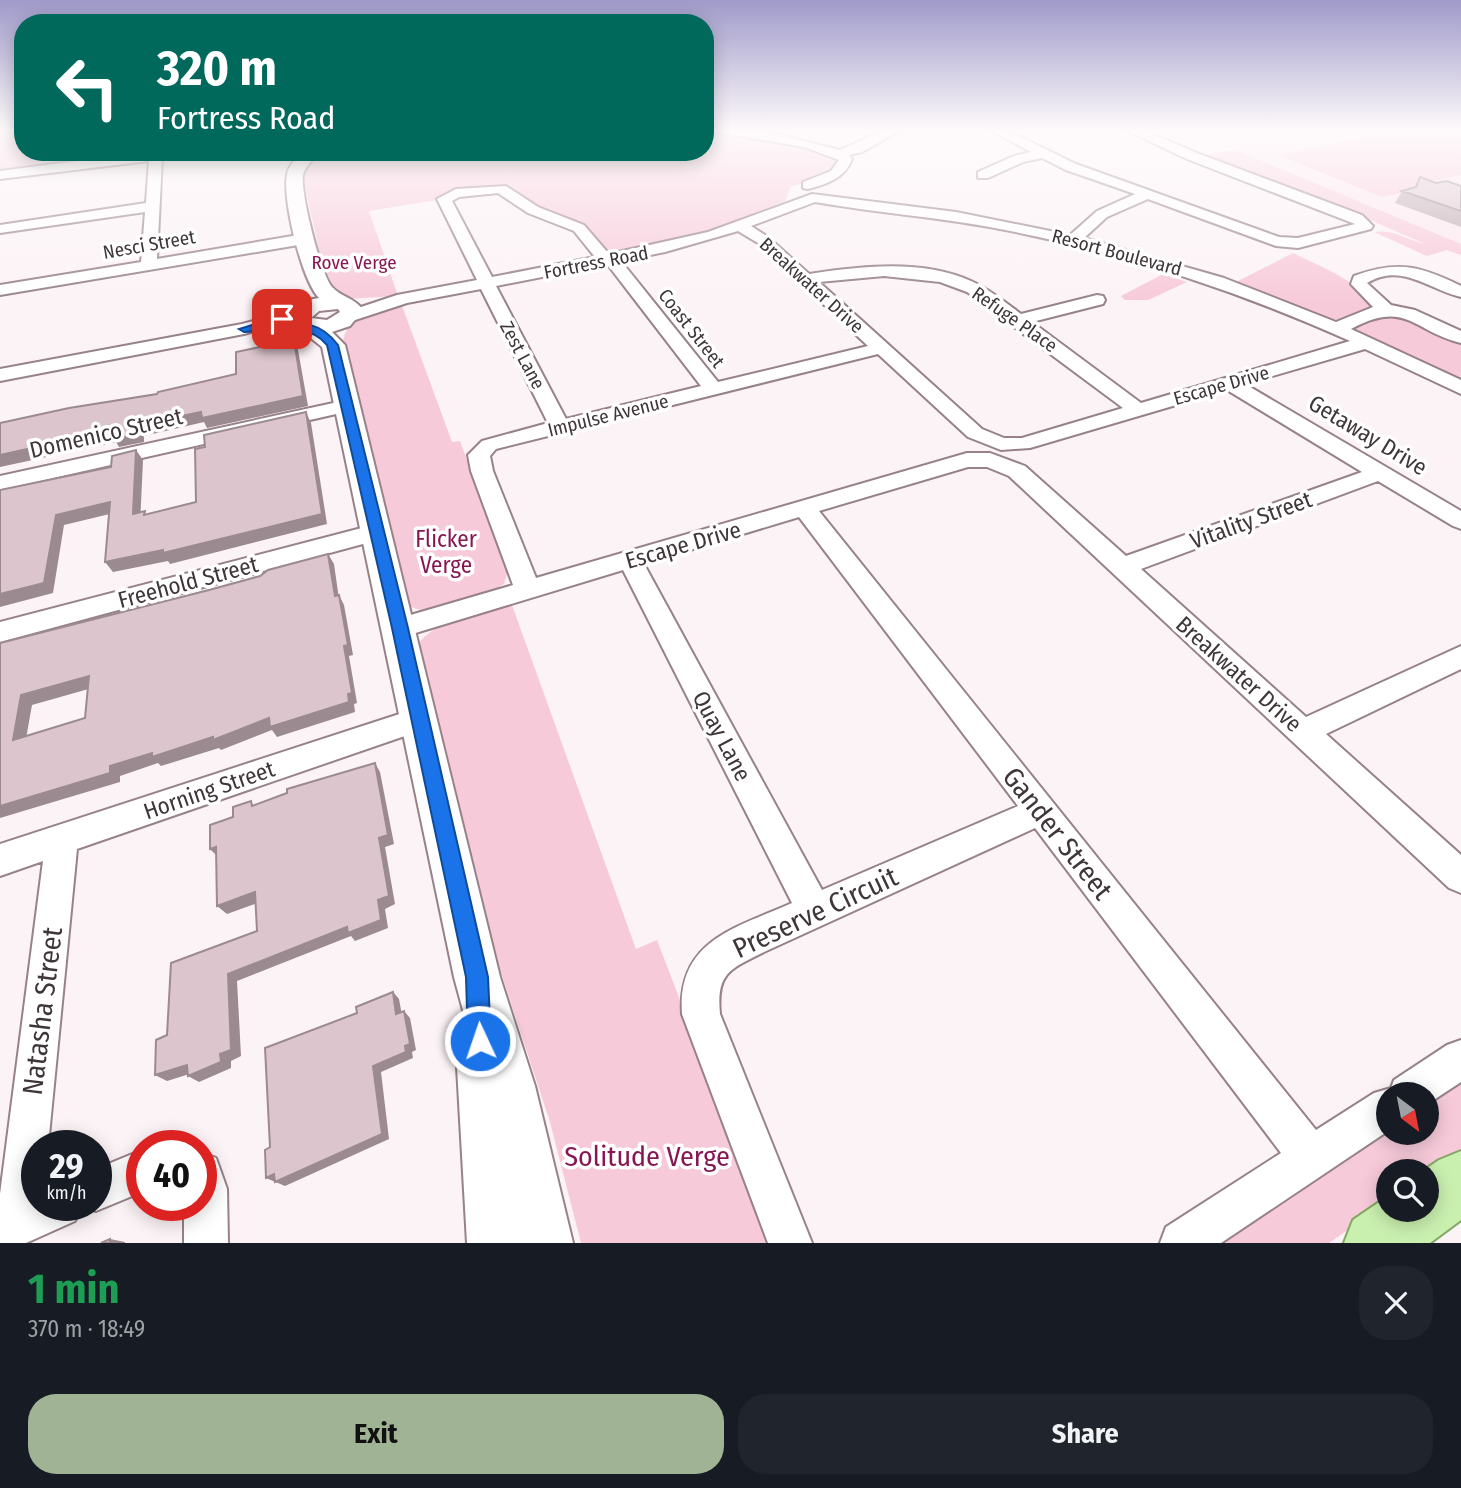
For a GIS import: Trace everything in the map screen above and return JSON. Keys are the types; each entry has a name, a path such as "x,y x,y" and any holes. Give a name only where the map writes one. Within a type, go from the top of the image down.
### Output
{"main road":[{"path":"1439,1198 1461,1182"},
{"path":"1376,1243 1405,1222"}],"street":[{"path":"149,265 154,187"},
{"path":"295,187 304,239 318,284 400,628 418,720 477,977 510,1086 545,1243"},
{"path":"820,190 823,187"},
{"path":"1128,187 1270,240 1287,243 1308,239 1347,222 1265,187"},
{"path":"486,284 444,203 447,196 491,188 501,189 533,210 579,228 608,260"},
{"name":"Fortress Road","path":"783,207 794,193 820,190"},
{"name":"Fortress Road","path":"0,374 244,329 326,318 403,299 608,260 687,242 740,225 820,190"},
{"name":"Resort Boulevard","path":"820,190 851,201 970,218 1080,238 1205,277 1336,329 1364,343 1376,353 1461,388"},
{"path":"1080,238 1102,214 1147,194"},
{"path":"0,229 153,206"},
{"name":"Breakwater Drive","path":"740,225 758,236 806,279 1461,877"},
{"name":"Nesci Street","path":"0,290 304,239"},
{"name":"Coast Street","path":"608,260 713,389"},
{"path":"1386,310 1359,284 1360,279 1396,269 1408,269 1461,292"},
{"name":"Refuge Place","path":"806,279 867,273 944,278 974,289 1135,406"},
{"name":"Zest Lane","path":"486,284 560,426"},
{"path":"1018,320 1097,300"},
{"path":"1336,329 1373,312 1386,310 1407,314 1461,338"},
{"path":"1339,350 1364,343"},
{"name":"Impulse Avenue","path":"528,590 482,471 479,454 484,448 560,426 881,348"},
{"name":"Escape Drive","path":"400,628 996,452 1135,406 1237,386 1339,350"},
{"name":"Resort Boulevard","path":"1406,365 1461,397"},
{"name":"Getaway Drive","path":"1237,386 1461,522"},
{"name":"Domenico Street","path":"0,483 346,407"},
{"name":"Vitality Street","path":"1122,567 1380,473"},
{"name":"Gander Street","path":"805,509 1311,1158"},
{"name":"Freehold Street","path":"0,632 377,532"},
{"name":"Quay Lane","path":"630,561 814,911"},
{"path":"1302,732 1461,657"},
{"name":"Horning Street","path":"0,860 418,720"},
{"name":"Preserve Circuit","path":"790,1243 712,1045 699,997 703,977 715,959 751,939 1040,811"},
{"name":"Natasha Street","path":"9,1228 62,839"},
{"path":"477,977 495,1243"},
{"path":"1426,1082 1461,1059"},
{"path":"1182,1243 1376,1115"},
{"path":"9,1228 25,1221"},
{"path":"206,1221 206,1243"}],"shaded area":[{"path":"1324,187 1461,187 1461,244"}],"green space":[{"name":"Rove Verge","path":"305,187 496,187 449,193 437,200 369,211 398,296 345,299 328,288"},
{"path":"506,187 791,187 785,201 718,229 612,256"},
{"path":"1288,187 1324,187 1461,244 1461,255 1446,250 1427,256 1374,232 1394,233 1425,244"},
{"path":"1357,187 1427,187 1382,197"},
{"path":"1293,253 1346,280 1365,295 1373,304 1372,307 1341,320 1328,319 1236,282"},
{"path":"1163,274 1187,282 1148,300 1125,300 1121,296"},
{"name":"Flicker Verge","path":"401,303 452,442 460,441 508,571 504,584 489,593 424,611 407,606 343,343 345,333 356,319"},
{"path":"1398,315 1461,342 1461,382 1355,329 1378,316"},
{"name":"Solitude Verge","path":"512,605 636,949 657,940 773,1243 581,1243 550,1122 483,918 418,645 425,636 447,623"},
{"path":"1461,1082 1461,1150 1439,1165 1439,1159 1376,1159 1376,1210 1329,1243 1220,1243 1376,1139 1376,1145 1439,1145 1439,1096"}],"building":[{"path":"1416,187 1461,187 1461,211 1402,191"},
{"path":"294,340 303,396 202,418 201,412 138,425 138,432 112,437 113,430 0,455 0,423 69,408 157,394 236,374 236,352"},
{"path":"306,412 322,514 163,553 163,550 105,562 110,502 56,515 44,583 0,594 0,490 111,467 112,456 136,450 133,514 145,511 144,515 196,502 195,449 205,447 204,435"},
{"path":"328,554 335,596 339,595 348,645 344,646 352,693 348,694 349,702 270,727 269,718 213,740 213,737 152,757 152,753 110,766 110,773 0,806 0,643 209,590 260,576 268,570","holes":["89,676 85,718 13,740 21,695"]},
{"path":"375,763 388,835 379,838 389,896 378,900 381,920 348,933 347,927 228,974 231,1050 220,1054 221,1062 188,1076 187,1065 155,1075 156,1040 167,1035 171,963 257,931 255,892 217,906 216,847 210,849 210,825 233,817 233,807 251,801 252,806 287,793 287,789"},
{"path":"393,992 396,1014 404,1011 410,1044 405,1046 406,1052 373,1066 382,1134 275,1182 274,1174 266,1178 265,1150 270,1147 265,1048 357,1013 356,1007"}],"route":[{"path":"282,319 244,329 313,327 324,334 333,345 400,628 418,720 477,977 480,1041"}]}
